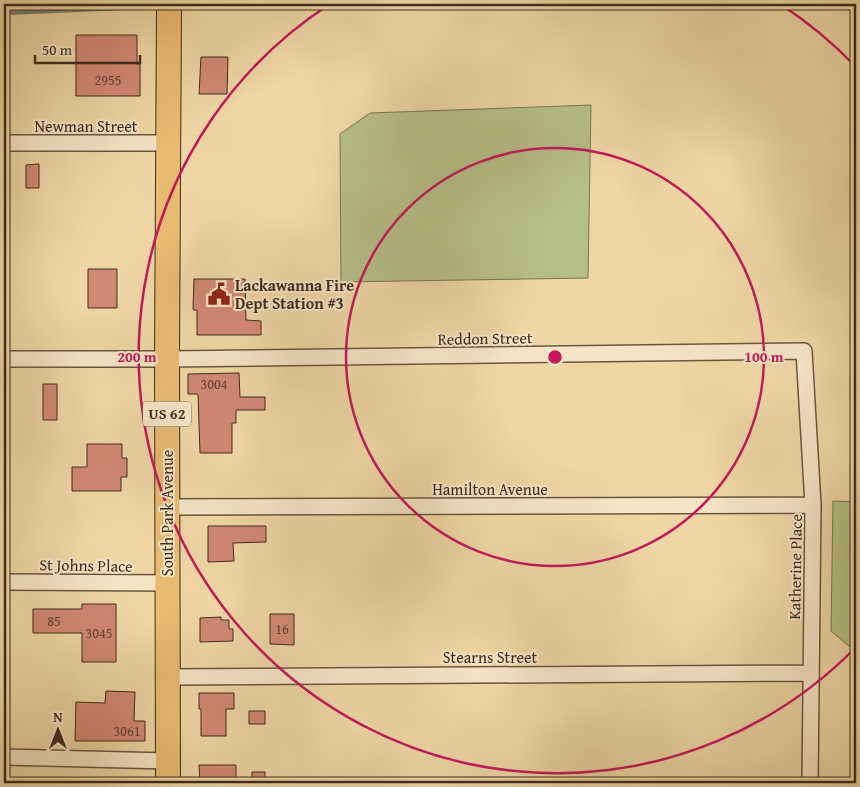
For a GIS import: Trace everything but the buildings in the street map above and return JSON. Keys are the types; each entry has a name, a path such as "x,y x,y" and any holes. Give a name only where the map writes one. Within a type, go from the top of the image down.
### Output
{"main road":[{"name":"South Park Avenue","path":"168,4 168,772"}],"street":[{"name":"Newman Street","path":"4,143 168,143"},
{"name":"Reddon Street","path":"4,359 804,352"},
{"name":"Katherine Place","path":"804,352 813,506 810,783"},
{"name":"Hamilton Avenue","path":"167,507 813,506"},
{"name":"St Johns Place","path":"4,582 168,583"},
{"name":"Stearns Street","path":"168,677 811,672"},
{"path":"4,757 168,772"}],"green space":[{"path":"591,105 588,278 341,282 340,134 370,113"},
{"path":"833,501 856,502 856,646 849,646 831,631"}],"waterway":[{"path":"175,6 394,4"},
{"path":"4,13 163,6"}],"place":[{"name":"Lackawanna Fire Dept Station #3","path":"219,294"}]}
